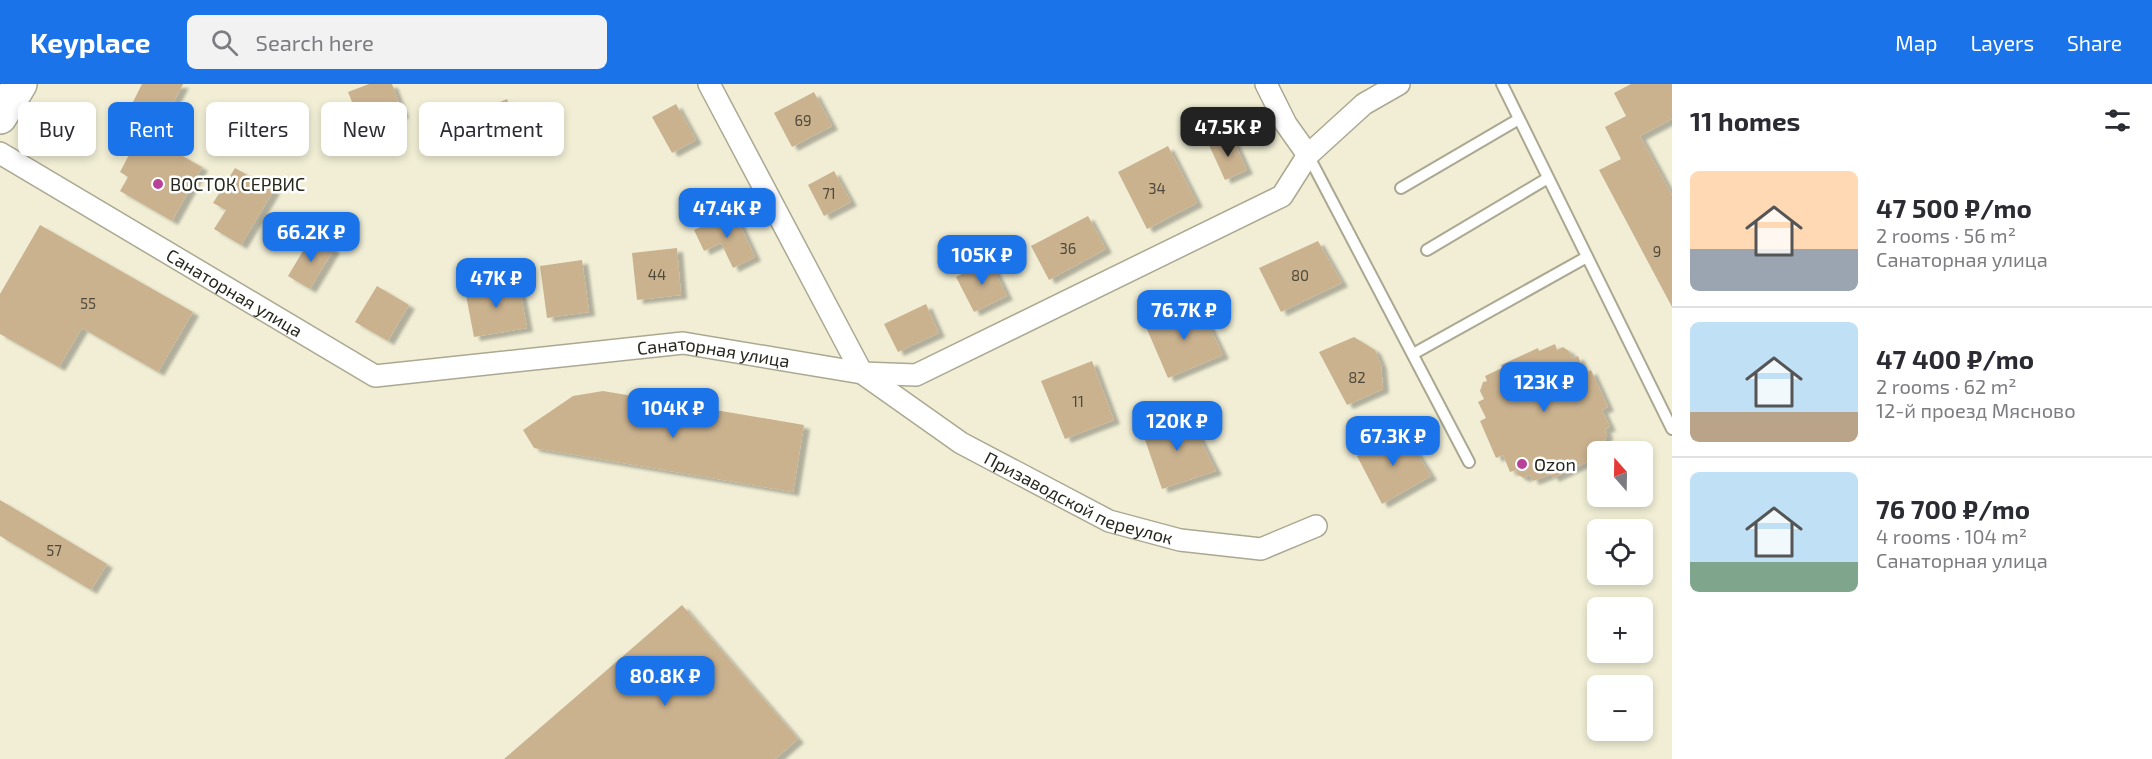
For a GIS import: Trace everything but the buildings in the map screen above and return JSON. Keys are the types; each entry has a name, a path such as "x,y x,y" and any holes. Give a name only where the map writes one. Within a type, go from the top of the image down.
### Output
{"main road":[{"path":"0,117 20,84"}],"street":[{"path":"710,84 862,374"},
{"path":"1266,84 1286,124 1308,155"},
{"name":"Санаторная улица","path":"0,153 375,376 683,343 862,374 916,375 1282,196 1308,155 1364,104 1399,84"},
{"name":"Призаводской переулок","path":"862,374 961,443 1109,520 1180,540 1261,549 1316,526"}],"lane":[{"path":"1502,84 1672,429"},
{"path":"1401,188 1519,119"},
{"path":"1308,155 1469,462"},
{"path":"1427,250 1548,178"},
{"path":"1413,354 1587,257"}],"place":[{"name":"ВОСТОК СЕРВИС","path":"158,184"},
{"name":"Ozon","path":"1522,464"}]}
